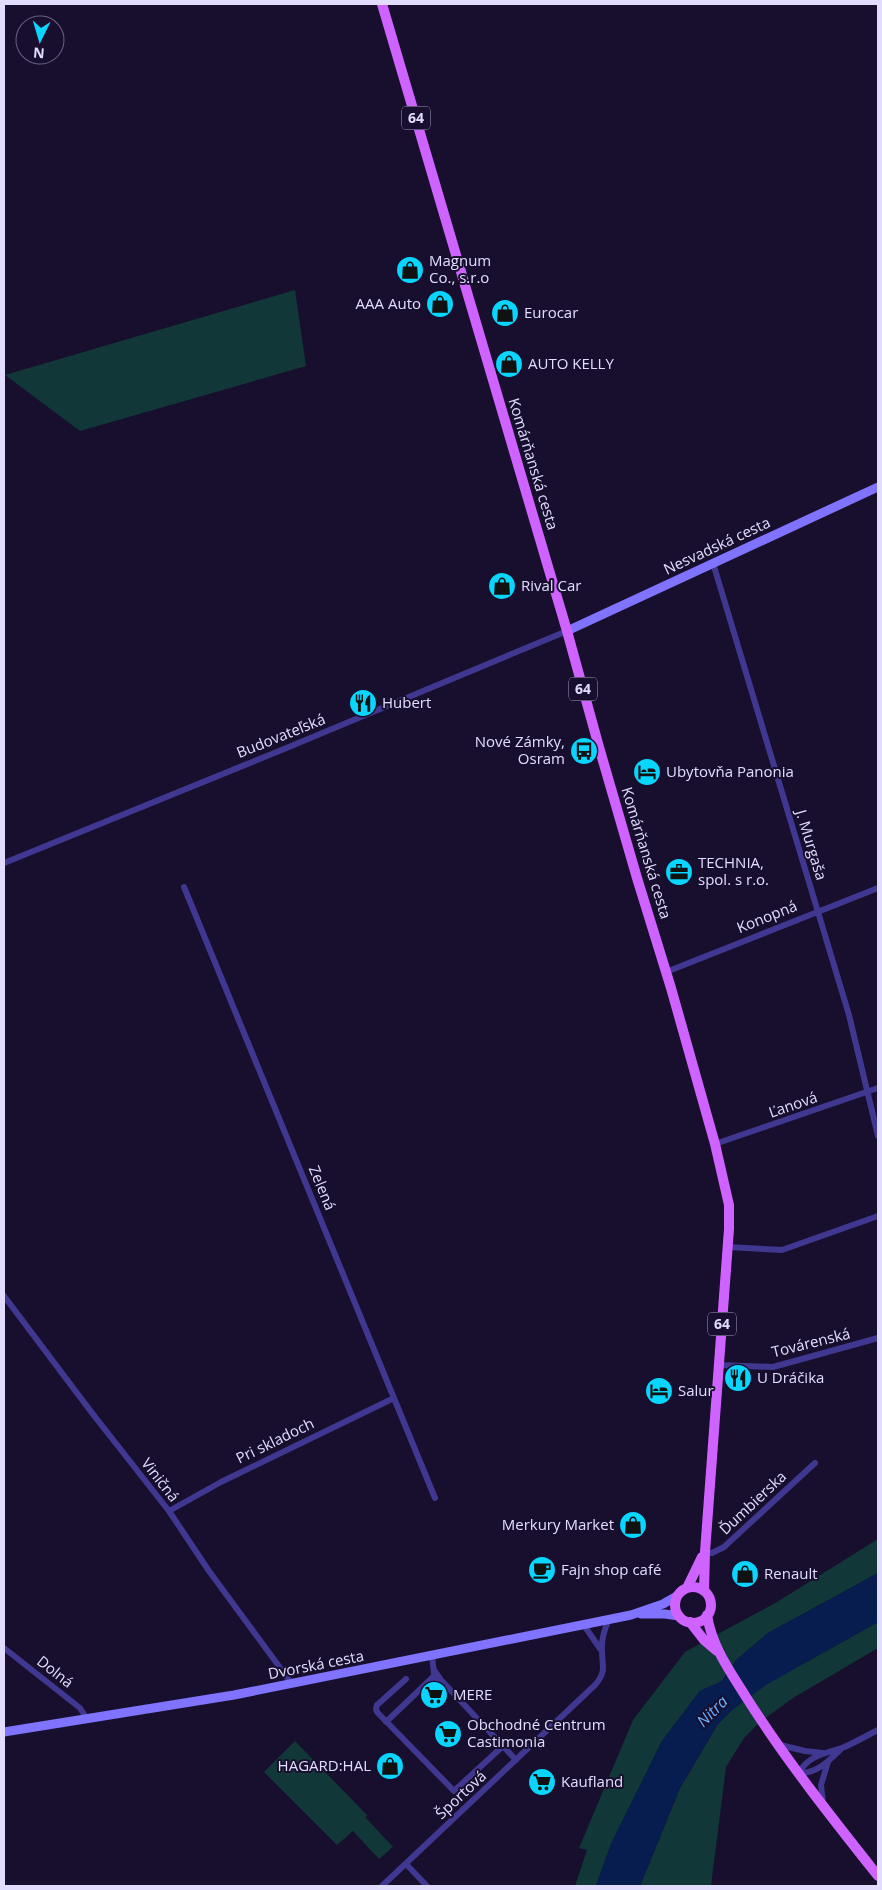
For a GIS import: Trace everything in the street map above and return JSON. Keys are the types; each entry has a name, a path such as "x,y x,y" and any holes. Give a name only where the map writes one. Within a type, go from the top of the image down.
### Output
{"main road":[{"name":"Komárňanská cesta","path":"382,4 567,631 598,747 666,972 715,1144 729,1205 728,1247 704,1552 704,1591"},
{"name":"Komárňanská cesta","path":"687,1588 704,1552"},
{"path":"687,1588 698,1588 704,1591"},
{"name":"64","path":"677,1596 687,1588"},
{"name":"64","path":"704,1591 710,1602 707,1615 708,1626 718,1652 778,1745 878,1876"},
{"path":"677,1596 675,1607 679,1616"},
{"path":"690,1622 700,1621 707,1615"},
{"name":"64","path":"679,1616 690,1622 704,1640 718,1652"}],"street":[{"name":"Nesvadská cesta","path":"567,631 878,487"},
{"name":"J. Murgaša","path":"713,562 849,1015 878,1136"},
{"name":"Budovateľská","path":"4,863 567,631"},
{"name":"Zelená","path":"184,887 435,1498"},
{"name":"Konopná","path":"666,972 878,888"},
{"name":"Ľanová","path":"715,1144 878,1088"},
{"path":"728,1247 782,1250 878,1216"},
{"name":"Viničná","path":"4,1296 169,1511 209,1571 292,1684"},
{"name":"Továrenská","path":"719,1365 773,1367 878,1338"},
{"name":"Pri skladoch","path":"169,1511 221,1482 394,1398"},
{"name":"Ďumbierska","path":"704,1552 712,1553 724,1546 815,1463"},
{"name":"Dvorská cesta","path":"631,1615 663,1604 677,1596"},
{"name":"Dvorská cesta","path":"4,1732 234,1696 631,1615 665,1614 679,1616"},
{"name":"Športová","path":"382,1886 602,1676 604,1664 602,1650 609,1619"},
{"path":"583,1624 602,1650"},
{"name":"Dolná","path":"4,1648 80,1708 87,1719"},
{"path":"432,1655 434,1674 516,1760"},
{"path":"386,1722 434,1674"},
{"path":"406,1679 377,1705 377,1712 454,1791 503,1746"},
{"path":"842,1748 828,1762 807,1773 799,1773 803,1765 823,1753 842,1748 878,1730"},
{"path":"778,1745 805,1752 823,1753"},
{"path":"824,1807 821,1785 828,1762"},
{"path":"406,1864 426,1886"}],"green space":[{"path":"295,290 306,366 80,431 5,375"},
{"path":"878,1539 878,1573 768,1633 736,1660 722,1681 700,1691 662,1741 611,1844 596,1886 575,1886 587,1850 579,1848 633,1720 685,1652 777,1602"},
{"path":"878,1622 878,1648 793,1698 760,1722 744,1738 726,1767 711,1886 640,1886 680,1788 718,1724 733,1709 766,1684"},
{"path":"295,1741 367,1815 366,1818 393,1847 379,1859 353,1831 337,1845 264,1772"}],"water":[{"name":"Nitra","path":"878,1573 878,1622 766,1685 733,1709 718,1724 680,1788 640,1886 596,1886 611,1844 662,1741 700,1691 722,1681 736,1660 768,1633"}],"place":[{"name":"Magnum Co., s.r.o","path":"410,270"},
{"name":"AAA Auto","path":"440,304"},
{"name":"Eurocar","path":"505,313"},
{"name":"AUTO KELLY","path":"509,364"},
{"name":"Rival Car","path":"502,586"},
{"name":"Hubert","path":"363,703"},
{"name":"Nové Zámky, Osram","path":"584,751"},
{"name":"Ubytovňa Panonia","path":"647,772"},
{"name":"TECHNIA, spol. s r.o.","path":"679,872"},
{"name":"U Dráčika","path":"738,1378"},
{"name":"Salur","path":"659,1391"},
{"name":"Merkury Market","path":"633,1525"},
{"name":"Fajn shop café","path":"542,1570"},
{"name":"Renault","path":"745,1574"},
{"name":"MERE","path":"434,1695"},
{"name":"Obchodné Centrum Castimonia","path":"448,1734"},
{"name":"HAGARD:HAL","path":"390,1766"},
{"name":"Kaufland","path":"542,1782"}]}
